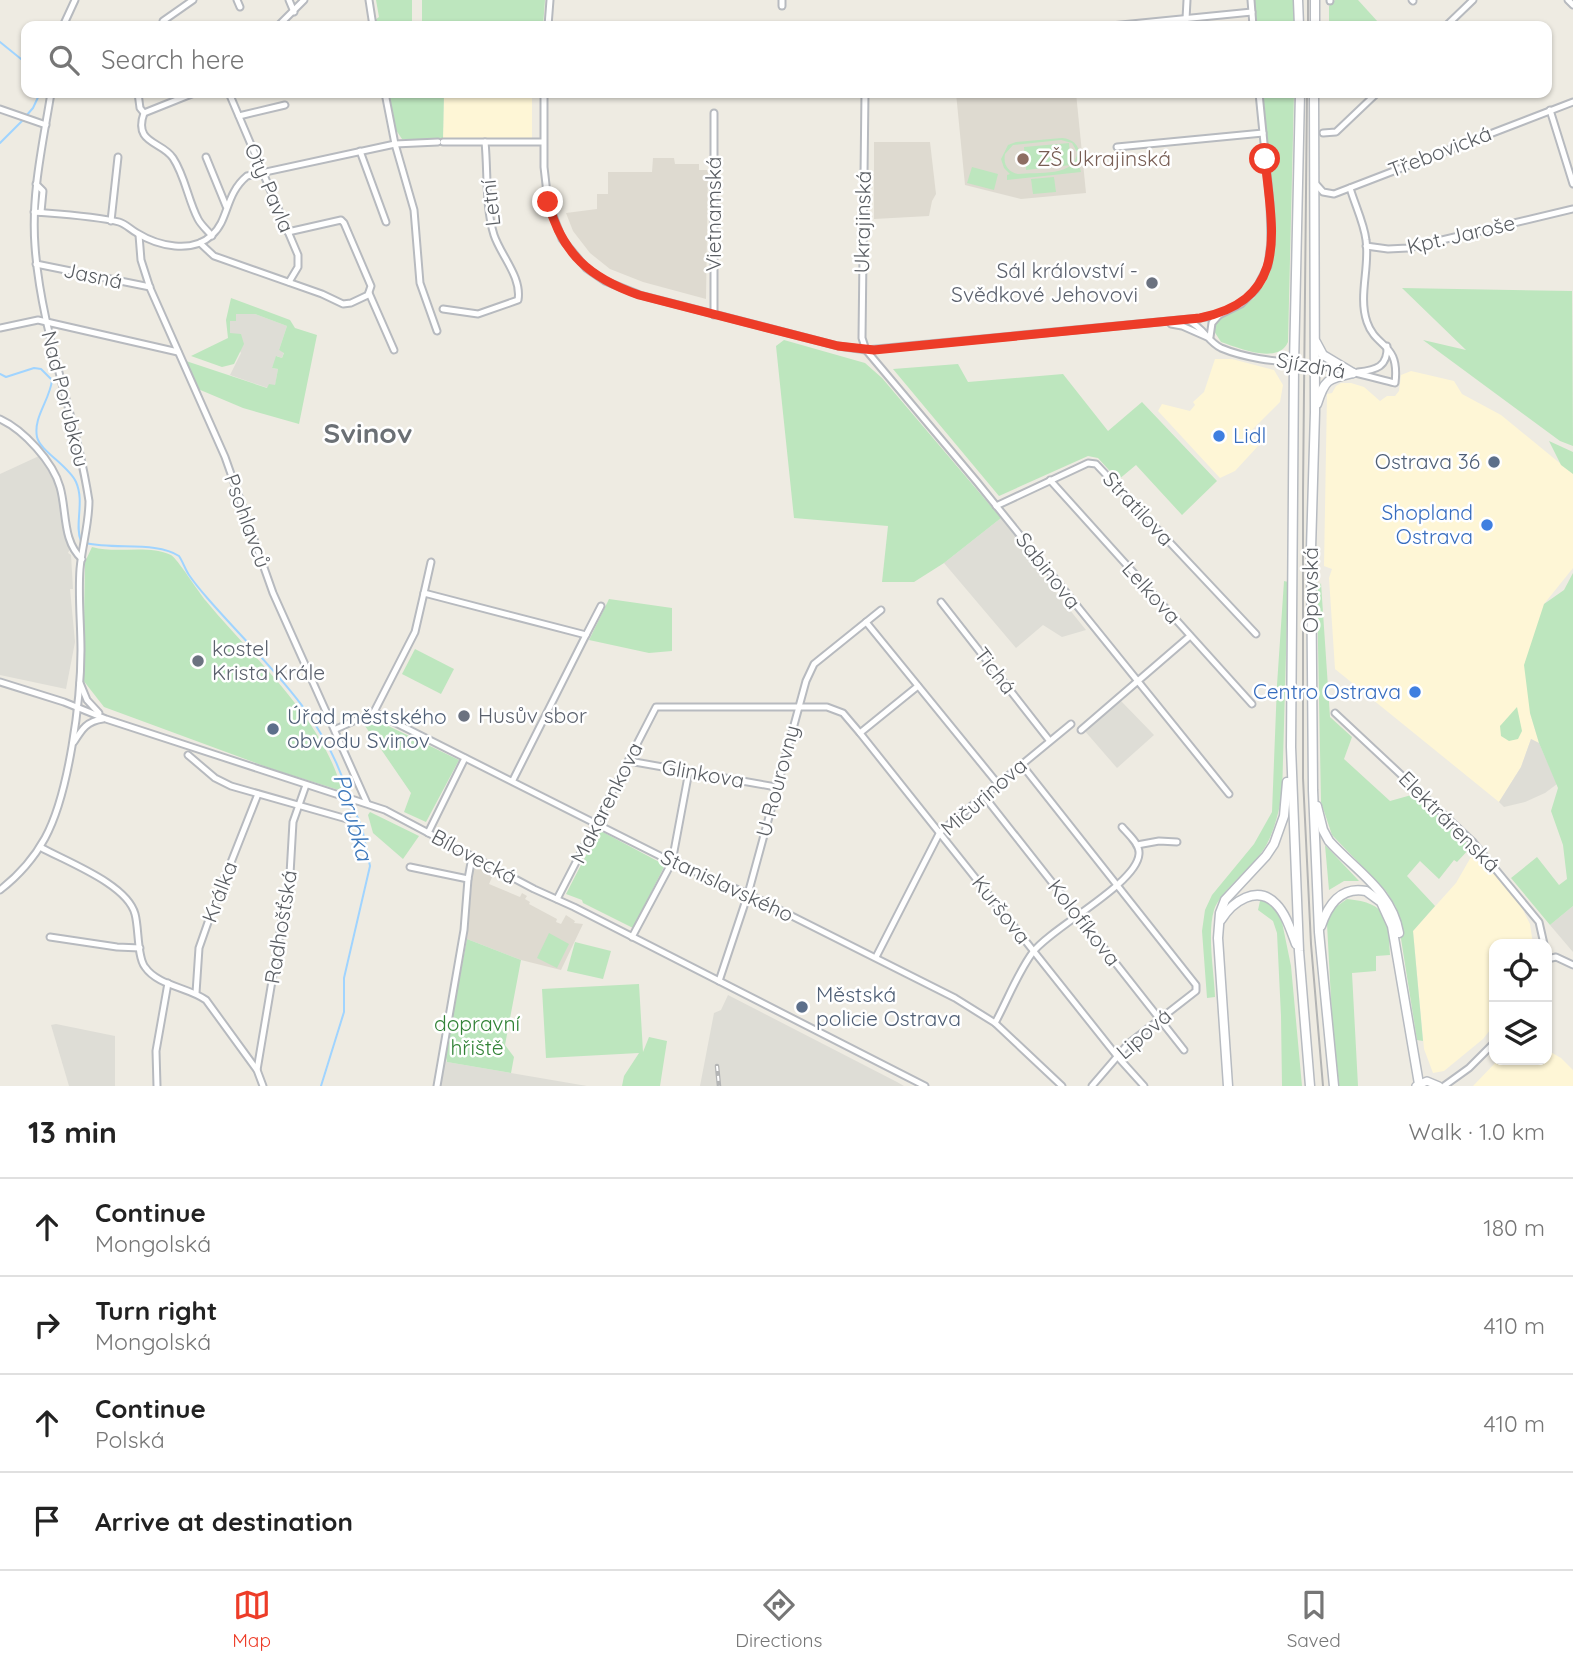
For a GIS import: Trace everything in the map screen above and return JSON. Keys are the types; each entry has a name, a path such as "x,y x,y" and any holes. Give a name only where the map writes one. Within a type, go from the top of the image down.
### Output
{"main road":[{"path":"1298,0 1299,21"},
{"path":"1315,0 1315,21"},
{"name":"Opavská","path":"1300,98 1294,364 1291,747 1299,951 1310,1086"},
{"name":"Opavská","path":"1314,98 1315,412 1311,549 1313,790 1319,932 1334,1086"},
{"path":"1314,335 1318,348 1324,355 1353,373"},
{"path":"1315,412 1324,384 1330,379 1353,373"},
{"path":"1228,1086 1218,938 1221,910 1225,900 1266,856 1279,832 1285,806 1291,747"},
{"path":"1313,790 1320,822 1328,839 1381,892 1391,907 1398,930 1399,967"},
{"path":"1319,932 1326,910 1335,899 1350,891 1366,891 1378,899 1387,912 1399,967 1417,1085"},
{"path":"1219,923 1229,908 1239,900 1252,896 1266,897 1280,908 1299,951"}],"street":[{"path":"163,21 193,0"},
{"path":"237,0 240,7"},
{"path":"289,0 294,12"},
{"path":"284,21 304,0"},
{"path":"369,0 372,21"},
{"path":"548,21 550,0"},
{"path":"1186,19 1187,0"},
{"path":"1251,0 1253,21"},
{"path":"1451,21 1473,0"},
{"path":"1568,0 1573,5"},
{"path":"65,21 72,1"},
{"path":"1165,21 1252,12"},
{"name":"Nad Porubkou","path":"0,890 21,871 40,847 57,808 72,745 79,680 82,559 89,520 86,482 46,321 36,264 36,183 50,98"},
{"path":"139,98 144,113 142,127 146,138 171,154 198,219 212,236"},
{"path":"144,113 182,98"},
{"name":"Oty Pavla","path":"231,98 299,261 298,268 289,282"},
{"path":"386,98 395,144 414,210 420,283 437,331"},
{"path":"544,98 545,180 551,212 562,239 579,261 599,278 629,292 713,315 838,346 866,350 1186,320 1219,314 1241,304 1263,279 1270,258 1270,203 1259,98"},
{"name":"Ukrajinská","path":"865,98 862,338 866,350"},
{"path":"1324,133 1336,132 1372,98"},
{"name":"Třebovická","path":"1314,180 1318,189 1326,194 1350,188 1573,102"},
{"path":"239,116 285,105"},
{"path":"0,108 46,125"},
{"path":"1550,110 1573,184"},
{"name":"Vietnamská","path":"713,315 714,113"},
{"path":"1117,147 1262,133"},
{"name":"Letní","path":"443,309 478,314 518,300 519,290 515,276 498,245 491,225 485,142"},
{"path":"34,212 121,222 139,235 183,247 200,243 212,236 238,184 247,176 395,144 543,142"},
{"path":"360,151 386,222"},
{"path":"111,221 118,157"},
{"path":"206,157 226,206"},
{"path":"36,183 43,191 41,212"},
{"path":"1350,188 1366,236 1366,318 1372,332 1387,346 1387,358 1381,366 1353,373"},
{"name":"Kpt. Jaroše","path":"1366,246 1409,248 1573,209"},
{"path":"288,232 341,220 371,286 369,293 394,349"},
{"name":"Psohlavců","path":"139,235 141,260 150,288 225,457 273,593 367,803"},
{"path":"200,243 214,256 343,304 351,303 369,293"},
{"name":"Jasná","path":"36,264 150,288"},
{"path":"1209,338 1212,323 1219,314"},
{"path":"0,328 38,320 46,321 178,352"},
{"path":"1186,320 1202,329 1209,338"},
{"path":"1157,323 1182,326 1209,338"},
{"name":"Sjízdná","path":"1209,338 1217,346 1227,350 1395,383 1395,363 1387,346"},
{"name":"Sabinova","path":"866,350 996,506 1228,794"},
{"path":"0,419 28,439 57,480 71,545 82,559"},
{"name":"Stratilova","path":"996,506 1088,463 1096,464 1256,634"},
{"name":"Lelkova","path":"1051,480 1252,705"},
{"path":"336,729 374,712 415,632 431,562"},
{"path":"424,593 586,635"},
{"name":"Tichá","path":"941,602 1049,740"},
{"path":"513,780 601,606"},
{"name":"U Rourovny","path":"719,981 748,894 798,706 814,664 881,610"},
{"path":"866,622 998,784"},
{"path":"1082,730 1190,636"},
{"path":"79,680 87,700 106,719"},
{"name":"Bílovecká","path":"0,682 367,803 925,1086"},
{"path":"860,733 918,686"},
{"name":"Makarenkova","path":"557,899 656,707 798,706"},
{"name":"Kuršova","path":"798,706 828,707 843,713 1116,1056 1143,1086"},
{"name":"Stanislavského","path":"374,712 672,862 748,894 955,998 995,1023 1062,1086"},
{"name":"Elektrárenská","path":"1335,713 1473,842 1539,922 1543,939"},
{"path":"72,745 84,726 106,719"},
{"name":"Mičurinova","path":"876,957 940,832 1071,724"},
{"path":"188,755 215,778 258,794 347,819"},
{"path":"428,833 465,758"},
{"name":"Glinkova","path":"629,761 776,787"},
{"path":"1022,765 1116,885"},
{"path":"632,937 672,862 689,771"},
{"name":"Radhošťská","path":"257,1070 290,874 293,822 306,785"},
{"name":"Králka","path":"196,993 199,948 212,908 258,794"},
{"name":"Kolofíkova","path":"984,796 1184,1050"},
{"path":"995,1023 1034,951 1116,885 1136,861 1139,853 1137,845 1122,827"},
{"path":"1137,845 1159,841 1177,842"},
{"path":"40,847 120,891 133,908 145,968 157,979 196,993 206,1000 257,1070 263,1086"},
{"path":"437,1086 464,930 472,857"},
{"path":"410,867 468,879"},
{"name":"Lipová","path":"1092,1086 1128,1044 1196,990 1196,985 1116,885"},
{"path":"50,937 117,947 140,947"},
{"path":"1552,958 1556,957 1573,965"},
{"path":"157,1086 156,1051 168,983"},
{"path":"1417,1085 1430,1081 1441,1086 1469,1068 1489,1048"}],"shaded area":[{"path":"444,98 532,98 532,138 443,139"},
{"name":"ZŠ Ukrajinská","path":"956,98 1076,98 1086,193 1021,199 965,185"},
{"path":"874,142 930,142 936,194 929,216 874,219"},
{"path":"653,158 674,158 675,164 699,164 699,170 708,170 706,299 643,282 610,269 590,253 573,231 566,213 597,209 597,194 608,194 608,172 652,172"},
{"path":"235,314 255,314 287,326 279,350 284,352 282,358 277,356 272,368 278,369 275,386 268,388 230,375 241,353 229,334 230,321 235,321"},
{"path":"1215,359 1232,359 1274,370 1283,385 1280,402 1249,433 1259,445 1235,471 1220,478 1158,411 1162,404 1190,411 1195,405 1193,402 1204,392"},
{"path":"1411,371 1454,381 1462,394 1501,415 1573,474 1573,568 1544,604 1530,713 1539,743 1531,739 1521,767 1499,802 1335,669 1329,578 1332,569 1324,566 1327,394 1332,393 1341,383 1351,383 1364,387 1380,401 1387,396 1395,396 1399,391 1401,375"},
{"path":"39,456 57,485 70,549 68,553 71,555 73,589 70,589 75,642 66,689 0,675 0,474"},
{"path":"1001,518 1034,559 1031,562 1086,630 1062,637 1043,625 1016,648 944,563"},
{"path":"1120,700 1154,735 1117,768 1084,730"},
{"path":"1531,739 1539,743 1557,784 1525,802 1504,807 1499,802 1521,767"},
{"path":"1475,850 1521,906 1530,924 1532,939 1489,939 1489,1031 1444,1071 1433,1073 1424,1049 1413,931 1456,883"},
{"path":"476,867 493,875 489,884 520,897 522,893 527,896 525,899 529,904 557,919 556,922 561,924 566,915 575,921 574,923 583,924 561,970 521,960 467,939 473,870"},
{"path":"1573,906 1573,952 1550,925"},
{"path":"728,995 904,1086 700,1086 714,1013 721,1010"},
{"path":"51,1025 115,1036 115,1086 69,1086"},
{"path":"1552,1053 1573,1070 1573,1086 1473,1086 1493,1065 1552,1065"},
{"path":"443,1057 447,1062 587,1086 441,1086 439,1082"}],"green space":[{"path":"376,0 412,0 412,21 375,21 379,17"},
{"path":"422,0 545,0 543,21 422,21"},
{"path":"1254,0 1294,0 1295,21 1256,21"},
{"path":"1335,0 1358,0 1377,21 1329,21 1329,6"},
{"path":"390,98 444,98 443,139 402,139 396,130"},
{"path":"1263,98 1294,98 1288,342 1276,353 1267,354 1247,351 1221,342 1214,331 1218,319 1240,309 1254,298 1266,281 1274,257 1275,226"},
{"path":"1062,138 1069,140 1075,143 1080,156 1073,168 1080,168 1081,172 1007,180 1007,175 1010,174 1001,159 1008,145","holes":["1061,140 1072,143 1077,152 1075,160 1070,166 1055,172 1018,174 1009,170 1006,165 1005,154 1013,145"]},
{"path":"1069,143 1071,165 1026,170 1024,147"},
{"path":"972,167 998,174 994,190 967,183"},
{"path":"1054,177 1056,192 1033,194 1031,179"},
{"path":"1402,288 1572,291 1573,446 1560,441 1423,340 1466,350"},
{"path":"231,298 290,320 295,328 317,335 299,424 243,408 198,389 186,361 267,388 269,384 275,385 278,369 272,368 276,356 282,358 284,353 279,350 287,326 255,314 236,314 236,321 230,321 230,333 241,334 244,344 234,364 222,367 191,356 228,338 226,320"},
{"path":"784,340 865,363 882,378 1001,518 944,563 914,582 882,582 888,526 794,518 776,346"},
{"path":"958,364 968,382 1063,374 1108,431 1142,402 1217,481 1182,515 1136,465 1118,480 1098,458 1088,456 999,496 893,369"},
{"path":"1549,441 1573,452 1573,474 1561,465"},
{"path":"92,547 152,550 171,555 206,601 303,714 333,764 342,791 275,770 104,707 83,680 85,562"},
{"path":"1573,573 1573,906 1550,925 1511,878 1537,857 1559,885 1567,879 1563,845 1551,811 1558,788 1530,713 1524,665 1544,604 1564,590"},
{"path":"1284,581 1288,582 1282,796 1274,828 1264,849 1222,896 1214,910 1211,941 1215,997 1207,998 1202,931 1205,910 1212,895 1254,844 1272,812"},
{"path":"1321,583 1330,717 1352,737 1344,759 1390,801 1415,794 1471,847 1457,862 1454,860 1439,879 1420,861 1407,876 1435,906 1413,931 1423,1041 1417,1040 1396,907 1386,891 1332,835 1321,802 1317,592"},
{"path":"609,599 672,608 672,651 649,653 589,640"},
{"path":"415,649 454,669 441,694 402,674"},
{"path":"1517,707 1522,731 1518,739 1509,741 1501,736 1500,726"},
{"path":"378,721 459,760 426,822 404,812 411,793 363,723"},
{"path":"370,812 419,836 403,859 373,833 368,815"},
{"path":"599,830 665,865 633,928 566,894"},
{"path":"1325,845 1359,881 1344,881 1329,890"},
{"path":"1347,899 1371,904 1384,915 1390,955 1376,956 1376,971 1352,973 1358,1086 1339,1086 1332,1018 1327,924 1333,909"},
{"path":"1260,901 1266,901 1274,908 1282,922 1291,966 1302,1086 1282,1086 1277,933 1273,921 1258,910"},
{"path":"549,933 569,944 557,968 537,958"},
{"name":"dopravní hřiště","path":"467,939 521,960 505,1045 514,1057 511,1073 447,1062 445,1053"},
{"path":"575,942 611,951 603,979 567,971"},
{"path":"639,984 643,1052 649,1037 667,1041 660,1086 622,1086 624,1076 639,1053 546,1058 542,989"}],"waterway":[{"name":"Porubka","path":"0,42 21,59"},
{"name":"Porubka","path":"26,116 38,98"},
{"name":"Porubka","path":"0,143 23,120"},
{"name":"Porubka","path":"0,374 6,377 34,368 41,369 52,380 37,422 37,437 43,448 76,482 80,497 81,541"},
{"name":"Porubka","path":"86,543 147,547 170,551 179,556 199,588 291,691 309,715 325,740 349,797"},
{"name":"Porubka","path":"321,1086 344,1012 344,978 370,866 362,828 351,802"}],"tram line":[{"path":"1308,0 1308,21"},
{"path":"1307,98 1303,778 1311,944 1323,1086"}],"railway":[{"path":"717,1066 719,1086"}],"place":[{"name":"ZŠ Ukrajinská","path":"1023,159"},
{"name":"Sál království - Svědkové Jehovovi","path":"1152,283"},
{"name":"Lidl","path":"1219,436"},
{"name":"Ostrava 36","path":"1494,462"},
{"name":"Shopland Ostrava","path":"1487,525"},
{"name":"kostel Krista Krále","path":"198,661"},
{"name":"Centro Ostrava","path":"1415,692"},
{"name":"Husův sbor","path":"464,716"},
{"name":"Úřad městského obvodu Svinov","path":"273,729"},
{"name":"Městská policie Ostrava","path":"802,1007"}],"district":[{"name":"Svinov","path":"368,433"}],"route":[{"path":"548,202 567,247 586,268 612,285 639,295 838,346 874,350 1200,318 1237,307 1256,289 1270,258 1270,203 1265,159"}]}
